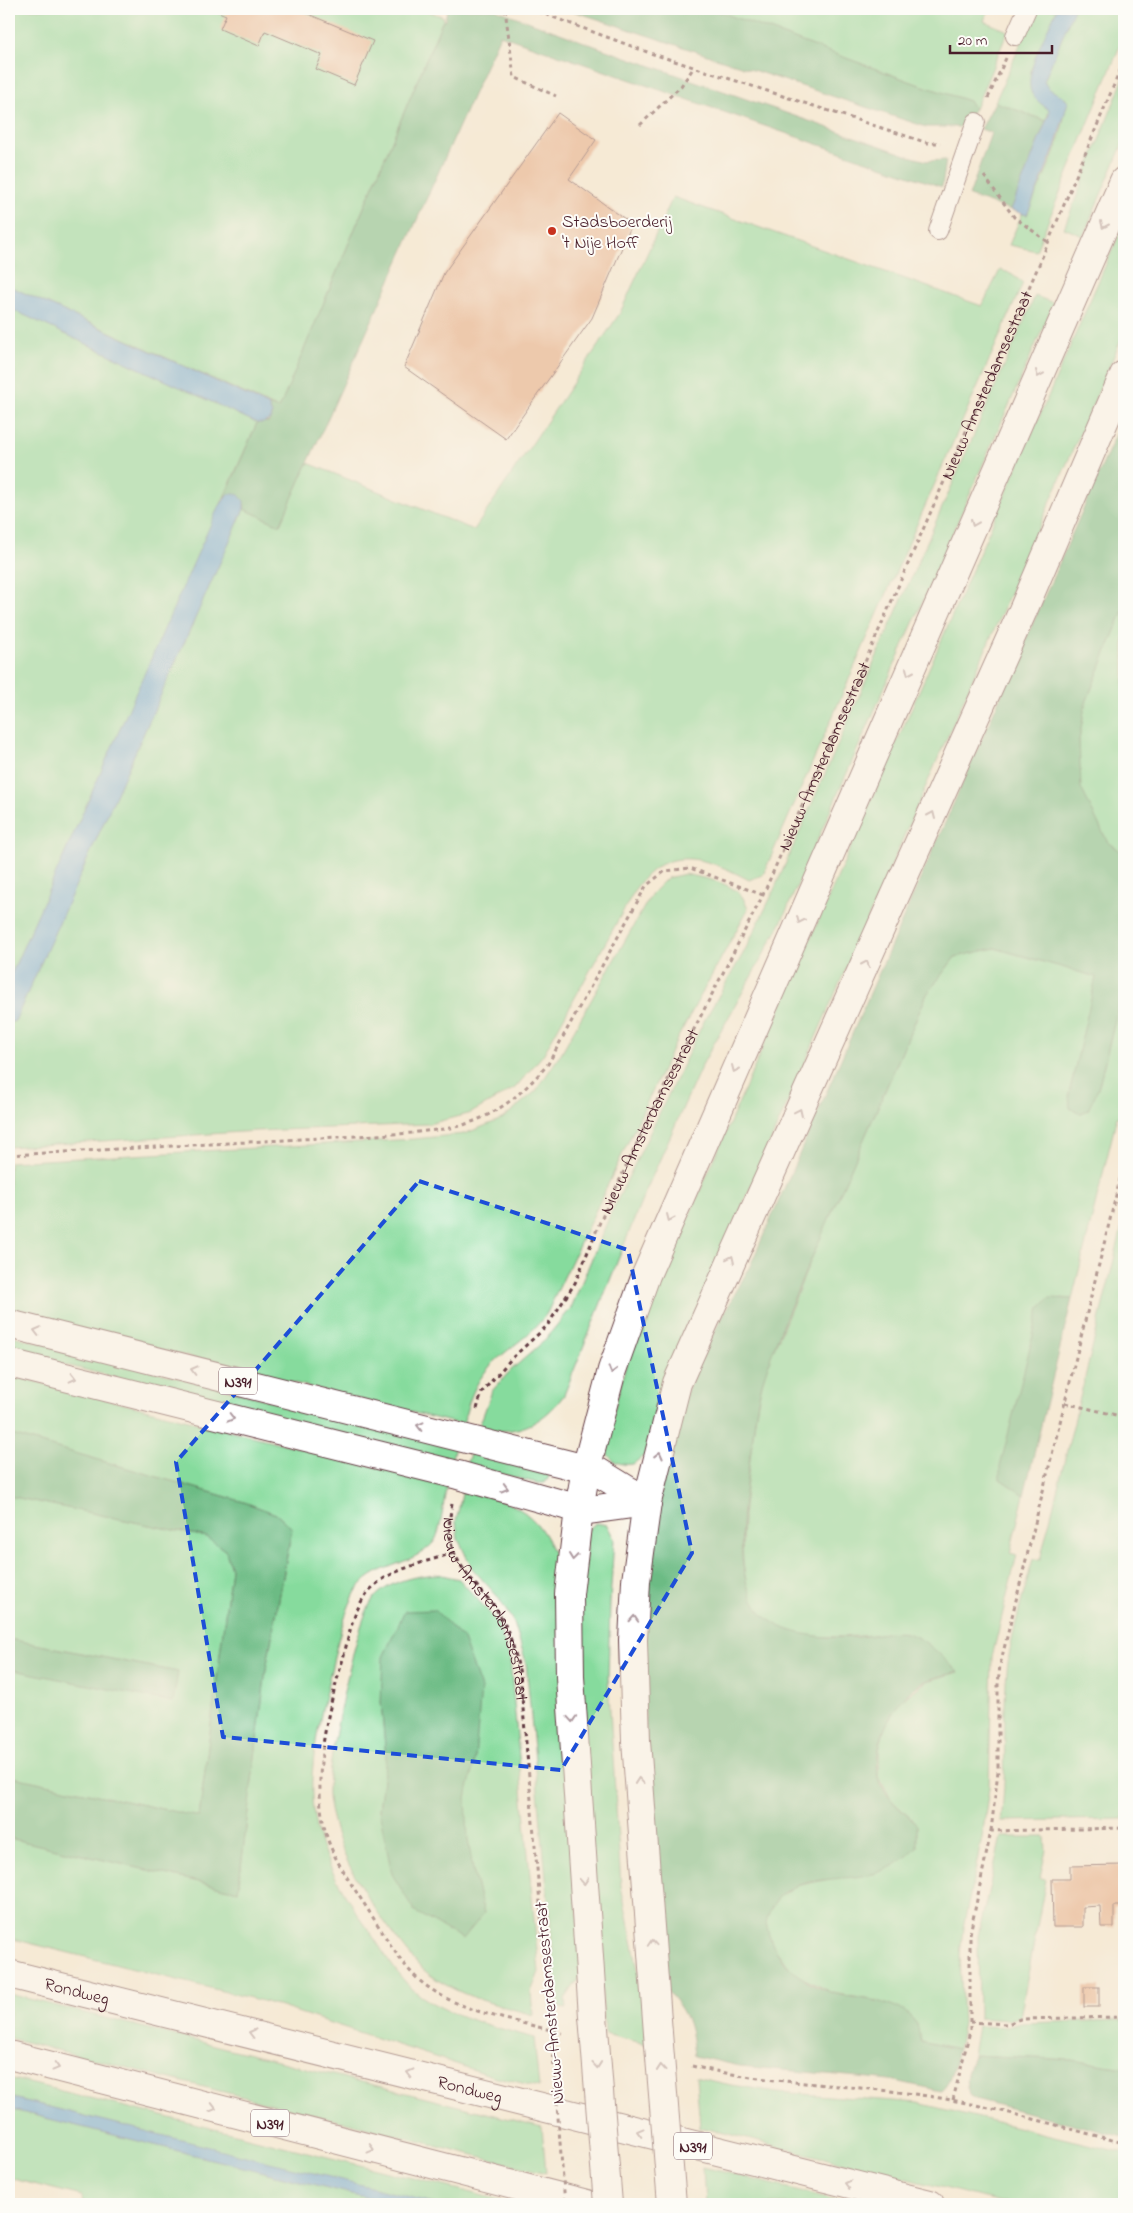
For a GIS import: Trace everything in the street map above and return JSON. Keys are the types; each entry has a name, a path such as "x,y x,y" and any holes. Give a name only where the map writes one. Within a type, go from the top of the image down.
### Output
{"main road":[{"path":"608,2204 570,1677 568,1594 578,1509 586,1469 612,1370 646,1275 1124,181"},
{"path":"672,2204 636,1741 633,1640 636,1581 647,1502 677,1383 985,698 1124,375"},
{"name":"N391","path":"9,1324 598,1472 647,1502"},
{"name":"N391","path":"9,1363 458,1475 578,1509 589,1510 647,1502"},
{"name":"Rondweg","path":"9,1974 930,2204"},
{"name":"N391","path":"9,2055 587,2204"}],"lane":[{"path":"1015,36 1027,9"},
{"path":"938,230 976,122"}],"path":[{"path":"505,9 514,77 556,96"},
{"path":"531,9 694,67 928,143 939,143 952,162 987,177 1014,217 1048,242"},
{"name":"Nieuw-Amsterdamsestraat","path":"467,1438 482,1392 511,1359 546,1326 575,1283 600,1222 654,1107 763,894 1048,242 1124,61"},
{"path":"640,125 682,86 694,67"},
{"path":"9,1154 412,1133 464,1125 494,1113 527,1088 548,1064 646,886 665,871 690,868 763,894"},
{"path":"954,2100 970,2031 970,1934 991,1831 998,1771 998,1684 1000,1665 1124,1163"},
{"path":"1065,1403 1122,1416 1124,1400"},
{"name":"Nieuw-Amsterdamsestraat","path":"458,1475 448,1524 452,1553 467,1575 498,1611 511,1638 520,1674 565,2204"},
{"path":"452,1553 386,1578 372,1587 357,1610 336,1682 324,1734 320,1794 327,1838 350,1880 394,1950 419,1980 441,1995 468,2008 569,2035"},
{"path":"991,1831 1124,1828"},
{"path":"970,2022 1008,2024 1020,2019 1124,2017"},
{"path":"688,2065 724,2074 890,2091 954,2100 1124,2143"}],"highlighted area":[{"path":"419,1181 628,1250 692,1553 561,1770 223,1737 176,1462"}],"green space":[{"path":"9,9 423,9 444,17 279,409 9,286"},
{"path":"447,9 495,9 603,49 909,156 927,161 946,160 942,187 500,35 280,525 244,509 245,505 228,494 224,499 257,423 269,422 272,414 268,405 279,409 443,20 445,21"},
{"path":"567,9 712,9 917,84 969,101 975,109 960,127 926,127"},
{"path":"712,9 989,9 984,21 1008,31 975,109 969,101 917,84"},
{"path":"1036,9 1057,9 1031,70 1032,93 1049,110 1046,121 995,102"},
{"path":"1074,9 1124,9 1124,36 1036,251 1009,245 1022,214 1027,215 1052,158 1062,129 1066,99 1047,88 1044,81"},
{"path":"1124,77 1124,141 1083,236 1064,228"},
{"path":"995,102 1046,121 1011,210 969,196 991,133 981,129"},
{"path":"673,197 982,306 1000,270 1010,273 1023,283 763,875 749,880 718,866 689,859 675,860 661,865 648,874 636,888 543,1055 515,1088 471,1113 429,1124 256,1131 9,1147 9,1023 15,1021 244,509 280,525 308,463 474,530 620,313"},
{"path":"1124,223 1124,333 695,1314 646,1454 633,1464 616,1462 604,1448 625,1368 662,1278"},
{"path":"1035,296 1054,303 780,925 702,1065 644,1195 564,1395 547,1414 527,1426 504,1431 479,1427 492,1391 510,1371 543,1342 571,1308 611,1213 704,1021 744,952 770,899"},
{"path":"9,308 257,423 9,979"},
{"path":"1124,416 1124,608 1085,705 1079,740 1081,788 1107,841 1124,854 1124,984 1098,1089 1088,1110 1080,1114 1070,1108 1069,1094 1096,977 995,948 955,957 927,994 778,1337 759,1394 742,1518 743,1562 747,1583 754,1602 766,1617 796,1632 822,1637 863,1636 894,1632 913,1635 927,1644 958,1672 928,1680 906,1696 896,1707 888,1721 879,1749 877,1764 881,1784 894,1803 917,1824 917,1847 897,1864 880,1872 816,1881 789,1889 778,1897 766,1923 775,1950 782,1960 800,1977 833,1993 878,2001 899,2008 916,2023 920,2041 958,2049 954,2066 948,2083 941,2091 891,2080 740,2066 694,2056 687,2020 665,1989 642,1674 649,1548 674,1423 702,1354 750,1266"},
{"path":"1124,608 1124,854 1107,841 1080,788 1079,740 1085,705"},
{"path":"685,874 729,886 741,895 748,909 677,1039 547,1313 535,1328 493,1363 481,1377 467,1408 463,1425 9,1312 9,1162 414,1139 464,1134 502,1119 536,1091 560,1055 652,893 667,878"},
{"path":"995,948 1097,977 1069,1094 1098,1089 1124,984 1124,1118 1117,1117 1072,1299 1061,1298 1000,1479 1024,1495 1010,1553 1017,1555 992,1657 989,1788 982,1838 963,1928 960,1955 963,2023 958,2049 920,2041 917,2024 904,2012 877,2001 832,1993 795,1974 770,1943 765,1922 775,1900 795,1886 830,1879 917,1824 891,1800 879,1776 879,1750 885,1727 899,1702 927,1681 958,1672 906,1633 823,1637 791,1632 777,1627 761,1614 751,1596 745,1575 742,1551 745,1501 754,1428 764,1376 821,1236 927,994 955,957"},
{"path":"1124,1219 1124,1819 1001,1821 1004,1786 1007,1667 1016,1620 1033,1559 1040,1560"},
{"path":"1050,1298 1072,1299 1024,1495 1000,1479 1000,1467 1040,1307"},
{"path":"9,1335 455,1447 451,1461 9,1351"},
{"path":"9,1375 447,1485 440,1524 433,1543 414,1557 382,1570 362,1583 355,1593 345,1616 338,1639 319,1726 312,1790 314,1817 321,1844 349,1901 400,1976 421,1996 446,2010 534,2038 539,2087 493,2076 266,2002 9,1938 9,1838 238,1891 266,1669 292,1529 276,1514 244,1502 9,1434"},
{"path":"9,1434 244,1502 276,1514 292,1528 266,1669 238,1891 9,1838 9,1776 199,1817 231,1569 226,1551 207,1537 9,1496"},
{"path":"471,1451 549,1473 548,1479 544,1483 537,1483 466,1465"},
{"path":"463,1489 499,1499 525,1513 545,1535 559,1570 581,1975 565,1999 566,2009 558,2007 526,1662 514,1623 498,1597 472,1568 458,1539 456,1522"},
{"path":"9,1496 207,1537 226,1551 231,1569 199,1817 9,1776 9,1669 172,1701 178,1672 9,1639"},
{"path":"596,1523 607,1525 614,1539 608,1678 621,1886 647,2014 650,2045 605,2034 580,1708 580,1604 588,1529"},
{"path":"437,1574 459,1579 498,1624 510,1660 539,1972 531,1992 533,2015 487,2002 458,1991 430,1975 418,1965 394,1935 359,1883 341,1847 331,1815 328,1789 333,1748 352,1659 367,1611 374,1598 387,1587 403,1580","holes":["381,1702 475,1759 468,1782 465,1825 484,1913 379,1810 386,1757"]},
{"path":"435,1610 463,1639 481,1688 475,1759 466,1798 468,1840 474,1875 484,1913 463,1939 415,1912 392,1874 379,1810 386,1757 381,1702 383,1657 405,1611"},
{"path":"9,1639 178,1672 173,1702 9,1669"},
{"path":"1001,1837 1045,1837 1046,1850 1040,1878 1046,1879 1020,2017 1008,2020 979,2018 978,1936"},
{"path":"9,1994 542,2127 546,2173 9,2038"},
{"path":"1124,2020 1124,2068 1072,2060 973,2055 978,2026 1007,2027 1020,2023"},
{"path":"973,2055 1072,2060 1124,2068 1124,2137 975,2099 970,2094 966,2084 967,2073"},
{"path":"696,2077 777,2092 918,2103 1124,2153 1124,2204 1008,2204 700,2127"},
{"path":"9,2078 517,2204 438,2204 398,2195 9,2097"},
{"path":"9,2109 393,2204 83,2204 82,2196 9,2178"},
{"path":"703,2167 853,2204 705,2204"}],"water":[{"path":"1057,9 1074,9 1044,81 1048,88 1068,102 1055,147 1027,215 1011,210 1049,114 1049,110 1032,94 1030,85 1033,63"},
{"path":"9,286 268,405 272,414 271,419 263,423 257,423 9,308"},
{"path":"228,494 238,494 244,501 244,509 15,1021 9,1023 9,979 217,510"},
{"path":"9,2097 438,2204 393,2204 9,2109"}],"building":[{"path":"211,9 296,9 373,41 354,85 316,69 322,55 265,31 259,46 220,29 226,15"},
{"path":"558,113 596,140 569,179 632,224 592,318 506,439 404,367 444,273"},
{"path":"1124,1865 1124,1906 1114,1906 1114,1927 1101,1927 1100,1906 1083,1907 1083,1927 1053,1927 1052,1879 1070,1879 1070,1866"},
{"path":"1084,1987 1099,1987 1099,2007 1084,2007"}],"place":[{"name":"Stadsboerderij 't Nije Hoff","path":"552,231"}]}
